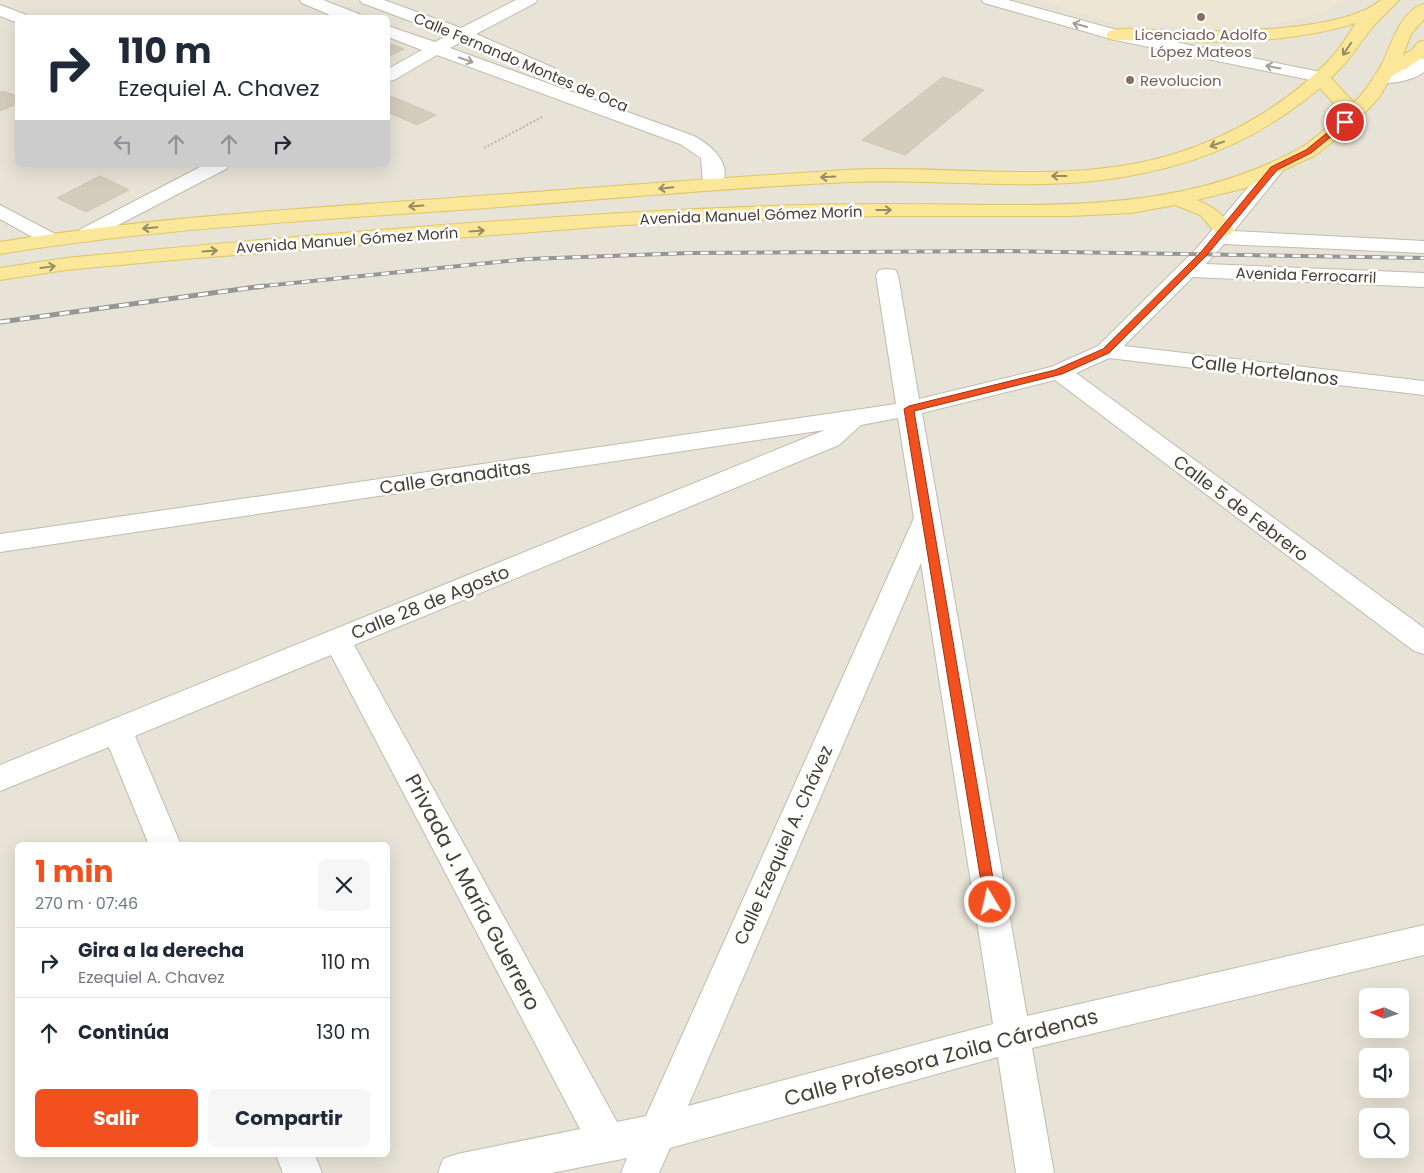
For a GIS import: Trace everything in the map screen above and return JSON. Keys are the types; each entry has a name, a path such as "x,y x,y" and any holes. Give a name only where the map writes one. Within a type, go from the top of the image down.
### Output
{"main road":[{"path":"1115,35 1229,37 1286,33 1351,21 1385,6"},
{"name":"Avenida Manuel Gómez Morín","path":"0,248 88,234 379,209 616,193 713,184 876,175 1070,176 1125,171 1159,164 1226,141 1265,119 1320,77 1340,59 1362,26 1385,6"},
{"name":"Avenida Manuel Gómez Morín","path":"0,274 66,264 184,253 623,219 877,210 1070,210 1131,207 1177,199 1238,184 1309,152 1345,122 1372,95 1403,33 1424,9"},
{"path":"1383,76 1419,53 1424,46"},
{"path":"1320,77 1347,107 1345,122"},
{"path":"1177,199 1207,211 1221,234"}],"street":[{"path":"308,0 346,15"},
{"name":"Calle Fernando Montes de Oca","path":"368,0 462,34 667,124 667,131"},
{"path":"390,75 462,34 529,0"},
{"path":"990,0 1115,35 1320,77"},
{"path":"0,10 15,17"},
{"name":"Calle Fernando Montes de Oca","path":"390,32 655,130 667,131 708,152 713,160 713,184"},
{"path":"1383,76 1410,74 1424,63"},
{"path":"88,234 215,167"},
{"path":"1106,351 1188,270 1221,234 1274,169"},
{"path":"0,210 50,239"},
{"name":"Avenida Ferrocarril","path":"1221,234 1424,246"},
{"name":"Avenida Ferrocarril","path":"1188,270 1424,280"},
{"path":"887,275 1035,1173"},
{"name":"Calle Granaditas","path":"0,543 909,409 1058,372 1106,351"},
{"name":"Calle Hortelanos","path":"1106,351 1424,388"},
{"name":"Calle 5 de Febrero","path":"1058,372 1424,643"},
{"name":"Calle 28 de Agosto","path":"0,778 830,439 856,418"},
{"name":"Calle Ezequiel A. Chávez","path":"640,1173 927,518"},
{"name":"Privada J. María Guerrero","path":"337,640 608,1144"},
{"path":"117,730 164,842"},
{"name":"Calle Profesora Zoila Cárdenas","path":"457,1173 656,1133 1012,1036 1424,940"},
{"path":"296,1157 303,1173"}],"path":[{"path":"484,148 575,99"}],"shaded area":[{"path":"0,0 1424,0 1424,1173 0,1173"},
{"name":"Licenciado Adolfo López Mateos","path":"1038,0 1345,0 1322,13 1296,20 1256,27 1207,28 1116,24"}],"building":[{"path":"390,44 404,49 390,56"},
{"path":"943,77 984,90 905,155 862,140"},
{"path":"3,91 15,96 15,104 0,111 0,92"},
{"path":"390,96 436,115 417,125 390,113"},
{"path":"100,176 129,190 86,212 57,198"}],"railway":[{"path":"254,287 528,259 690,253 1004,251 1424,258"},
{"path":"0,322 264,286"}],"place":[{"name":"Licenciado Adolfo López Mateos","path":"1201,17"},
{"name":"Revolucion","path":"1130,80"}],"route":[{"path":"990,902 909,409 1058,372 1106,351 1204,254 1274,169 1309,152 1345,122"}]}
